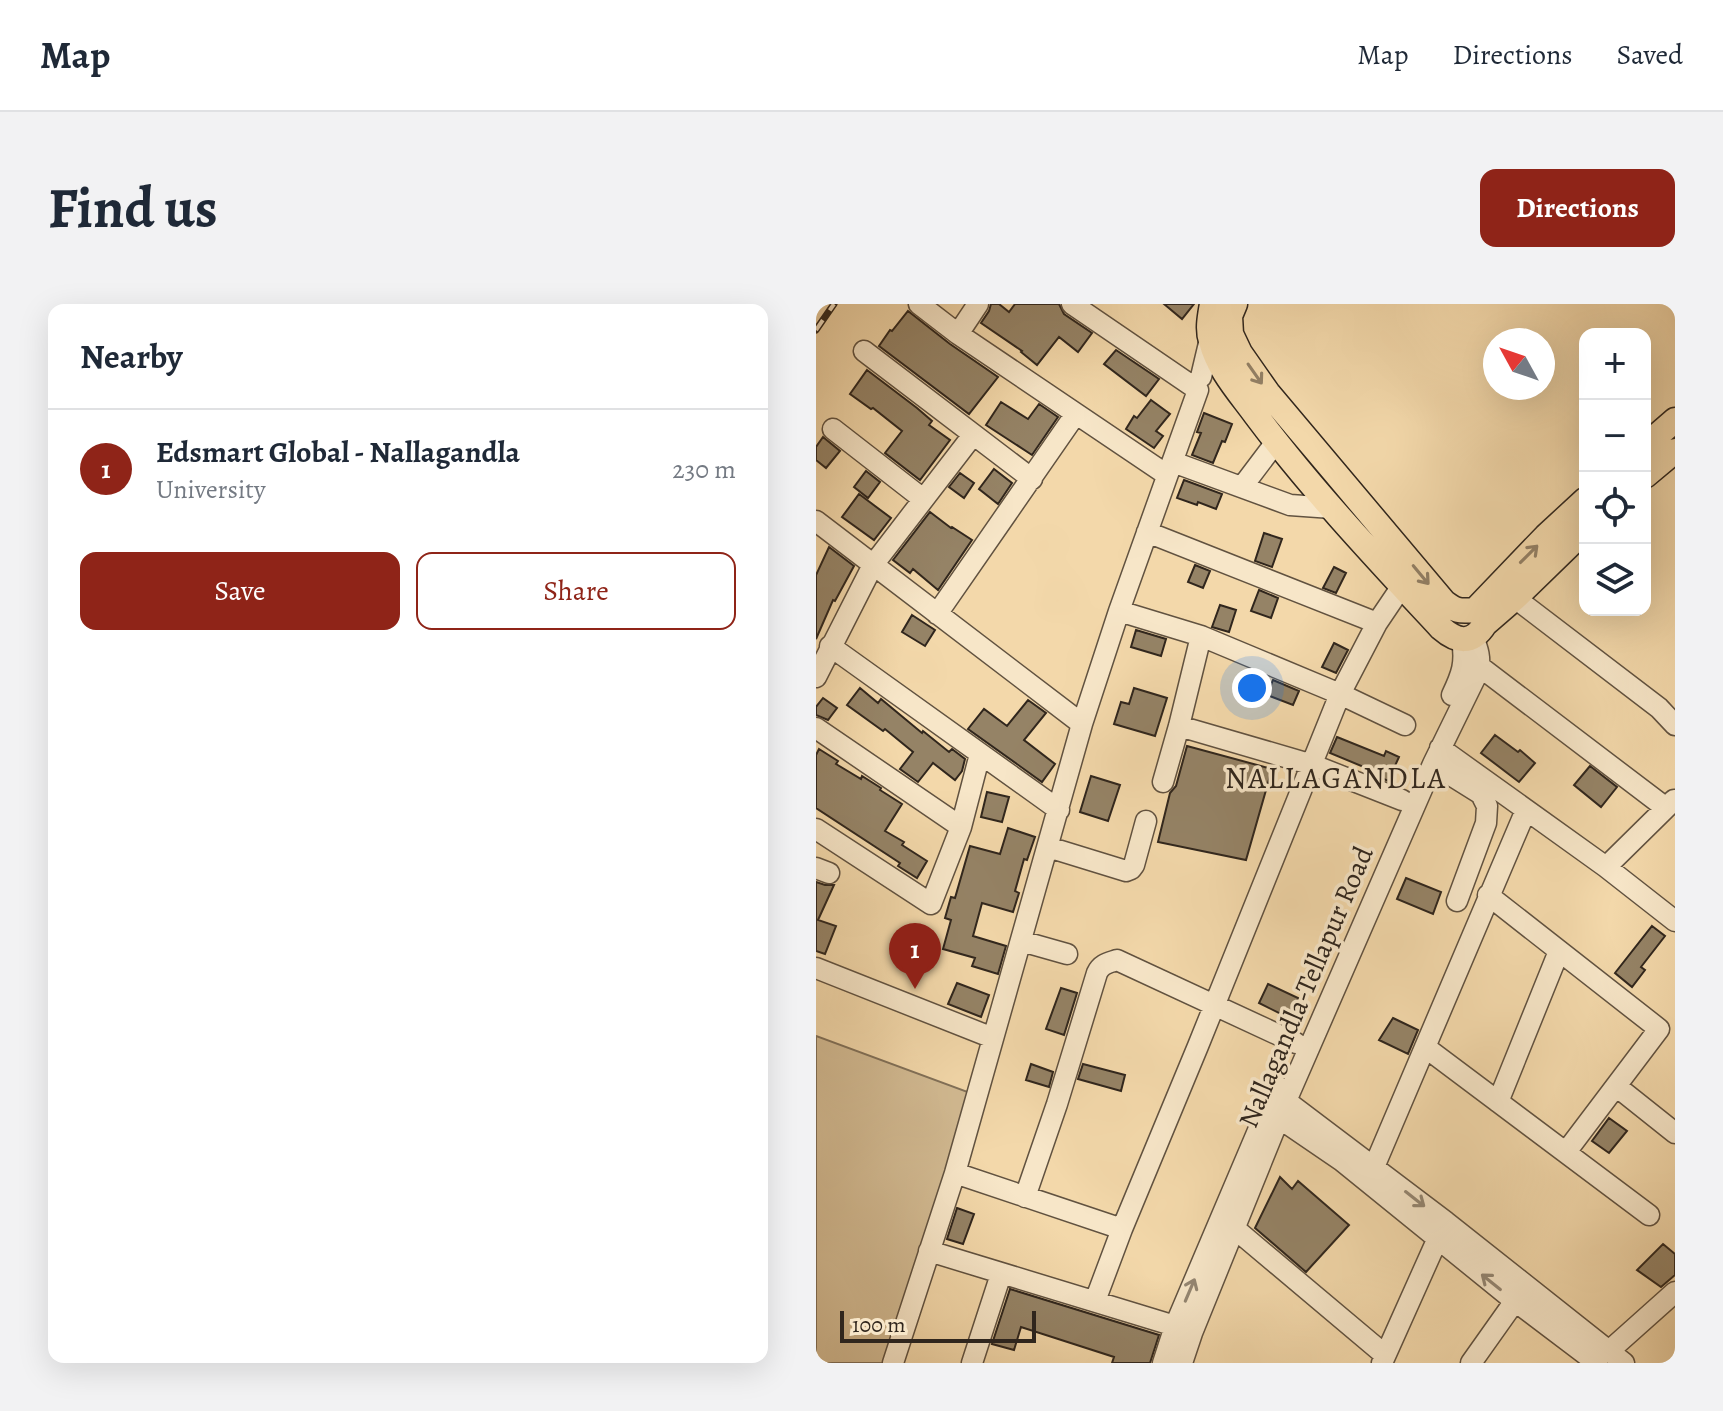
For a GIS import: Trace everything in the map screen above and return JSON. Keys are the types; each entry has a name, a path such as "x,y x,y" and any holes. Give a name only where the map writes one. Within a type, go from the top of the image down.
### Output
{"main road":[{"path":"1212,304 1210,339 1222,369 1276,442 1332,508 1441,628 1454,638 1474,628 1515,598 1579,536"},
{"path":"1235,304 1230,316 1231,334 1240,353 1268,393 1444,602 1461,612 1474,628"},
{"path":"1651,441 1675,420"},
{"path":"1650,472 1675,451"},
{"path":"1474,628 1546,536 1579,506"}],"street":[{"path":"919,304 1075,415 1170,468 1242,487 1290,505 1332,508"},
{"path":"958,334 978,304"},
{"path":"893,1363 955,1173 1082,724 1198,390 1072,304"},
{"path":"1201,377 1210,339"},
{"path":"864,351 1032,479"},
{"path":"937,614 1075,415"},
{"path":"833,429 923,499"},
{"path":"816,677 873,565 973,435"},
{"path":"1242,487 1276,442"},
{"path":"816,521 1082,724"},
{"path":"1147,532 1377,623"},
{"path":"1095,1301 1340,694 1377,623 1402,586"},
{"path":"1515,598 1659,708 1675,725"},
{"path":"1119,611 1201,636 1340,694 1405,725"},
{"path":"1474,628 1479,666 1670,804 1606,867"},
{"name":"Nallagandla-Tellapur Road","path":"1182,1363 1372,886 1402,800 1462,674 1474,628"},
{"path":"1163,782 1201,636"},
{"path":"830,646 1059,810"},
{"name":"Nallagandla-Tellapur Road","path":"1163,1363 1175,1326 1296,1043 1479,666"},
{"path":"1179,726 1313,765 1402,800"},
{"path":"816,728 961,827"},
{"path":"816,829 931,904 961,827 980,754"},
{"path":"1436,756 1526,810 1675,921"},
{"path":"1436,756 1481,794 1487,806 1486,823 1457,901"},
{"path":"1374,1167 1526,810"},
{"path":"1048,847 1126,871 1134,865 1146,821"},
{"path":"1488,895 1659,1029 1566,1152"},
{"path":"1021,941 1067,954"},
{"path":"1498,1102 1559,951"},
{"path":"1025,1197 1099,968 1105,964 1117,960 1296,1043"},
{"path":"816,968 993,1038"},
{"path":"1425,1047 1649,1215"},
{"path":"1616,1086 1675,1133"},
{"path":"1282,1109 1374,1167 1441,1230"},
{"path":"1282,1109 1342,1161 1441,1230 1610,1359 1675,1292"},
{"path":"955,1173 1122,1229"},
{"path":"1234,1228 1384,1359 1441,1230"},
{"path":"929,1251 1175,1326"},
{"path":"972,1363 1001,1274"},
{"path":"1471,1363 1520,1293"}],"shaded area":[{"path":"816,1036 984,1098 899,1363 816,1363"}],"building":[{"path":"991,304 999,304 1009,312 1015,304 1059,304 1064,314 1092,333 1078,352 1059,337 1037,365 981,323"},
{"path":"1164,304 1194,304 1182,319"},
{"path":"908,311 998,377 969,414 879,346"},
{"path":"1116,350 1159,379 1146,396 1104,364"},
{"path":"867,370 917,408 932,421 929,425 950,440 920,480 885,453 902,431 850,394"},
{"path":"1151,400 1170,414 1156,431 1163,436 1154,448 1126,429 1134,416 1137,418"},
{"path":"1001,402 1028,419 1039,404 1058,417 1032,455 986,425"},
{"path":"1204,413 1232,424 1213,463 1192,455 1201,433 1197,432"},
{"path":"823,437 840,451 826,468 816,460 816,447"},
{"path":"994,469 1012,483 998,504 979,489"},
{"path":"866,471 880,482 868,498 854,487"},
{"path":"960,473 974,483 964,498 949,487"},
{"path":"1184,480 1222,494 1216,509 1177,498"},
{"path":"859,494 891,518 874,540 842,517"},
{"path":"930,512 972,540 938,590 913,569 910,573 893,560"},
{"path":"1264,533 1282,539 1272,567 1255,561"},
{"path":"829,547 854,566 833,600 816,639 816,575"},
{"path":"1195,565 1210,571 1203,588 1188,582"},
{"path":"1334,567 1346,573 1336,593 1323,588"},
{"path":"1259,590 1278,598 1271,618 1251,611"},
{"path":"1220,605 1236,610 1229,632 1212,627"},
{"path":"912,615 935,630 925,646 902,632"},
{"path":"1136,630 1166,639 1161,656 1131,647"},
{"path":"1334,643 1348,650 1336,673 1322,667"},
{"path":"1273,680 1299,691 1293,705 1267,695"},
{"path":"860,688 878,703 881,699 949,752 952,749 965,759 962,771 955,780 933,763 918,782 900,769 913,752 885,729 883,731 847,705"},
{"path":"1134,688 1167,698 1155,736 1114,724 1121,702 1129,704"},
{"path":"823,698 837,708 828,720 816,715 816,707"},
{"path":"1028,700 1046,713 1024,740 1055,764 1042,782 968,729 984,709 1007,726"},
{"path":"1495,735 1535,763 1519,782 1481,753"},
{"path":"1337,737 1384,756 1386,751 1399,757 1388,781 1375,775 1376,772 1330,753"},
{"path":"1187,746 1272,769 1246,860 1158,842 1170,793 1176,786"},
{"path":"819,749 838,761 836,764 861,779 862,776 902,804 885,831 927,861 917,878 898,866 900,863 816,808 816,755"},
{"path":"1590,766 1617,787 1601,807 1574,785"},
{"path":"1091,776 1120,785 1108,821 1080,812"},
{"path":"987,792 1009,797 1002,822 981,817"},
{"path":"1008,828 1035,837 1027,860 1024,859 1013,912 982,903 973,936 1006,946 998,974 972,966 975,958 943,949 951,920 945,918 951,897 955,898 970,846 1000,854"},
{"path":"1406,878 1441,892 1433,914 1397,899"},
{"path":"816,882 834,885 818,920 836,926 825,954 816,951"},
{"path":"1652,926 1665,936 1641,967 1645,970 1632,987 1615,973"},
{"path":"957,983 989,995 981,1017 948,1004"},
{"path":"1268,984 1298,998 1289,1018 1259,1003"},
{"path":"1061,988 1077,993 1064,1035 1046,1029"},
{"path":"1393,1018 1418,1030 1408,1054 1379,1040"},
{"path":"1031,1064 1053,1072 1049,1087 1026,1080"},
{"path":"1083,1064 1125,1075 1121,1091 1078,1079"},
{"path":"1609,1118 1627,1131 1609,1153 1592,1141"},
{"path":"1280,1177 1292,1189 1298,1181 1349,1225 1306,1272 1255,1228"},
{"path":"957,1208 974,1214 963,1244 947,1239"},
{"path":"1663,1244 1675,1254 1675,1275 1661,1287 1637,1270"},
{"path":"1010,1289 1159,1335 1150,1363 1112,1363 1114,1357 1021,1327 1014,1350 992,1344"}],"railway":[{"path":"816,330 834,304"}],"place":[{"name":"Edsmart Global - Nallagandla","path":"915,989"}],"district":[{"name":"NALLAGANDLA","path":"1336,778"}]}
